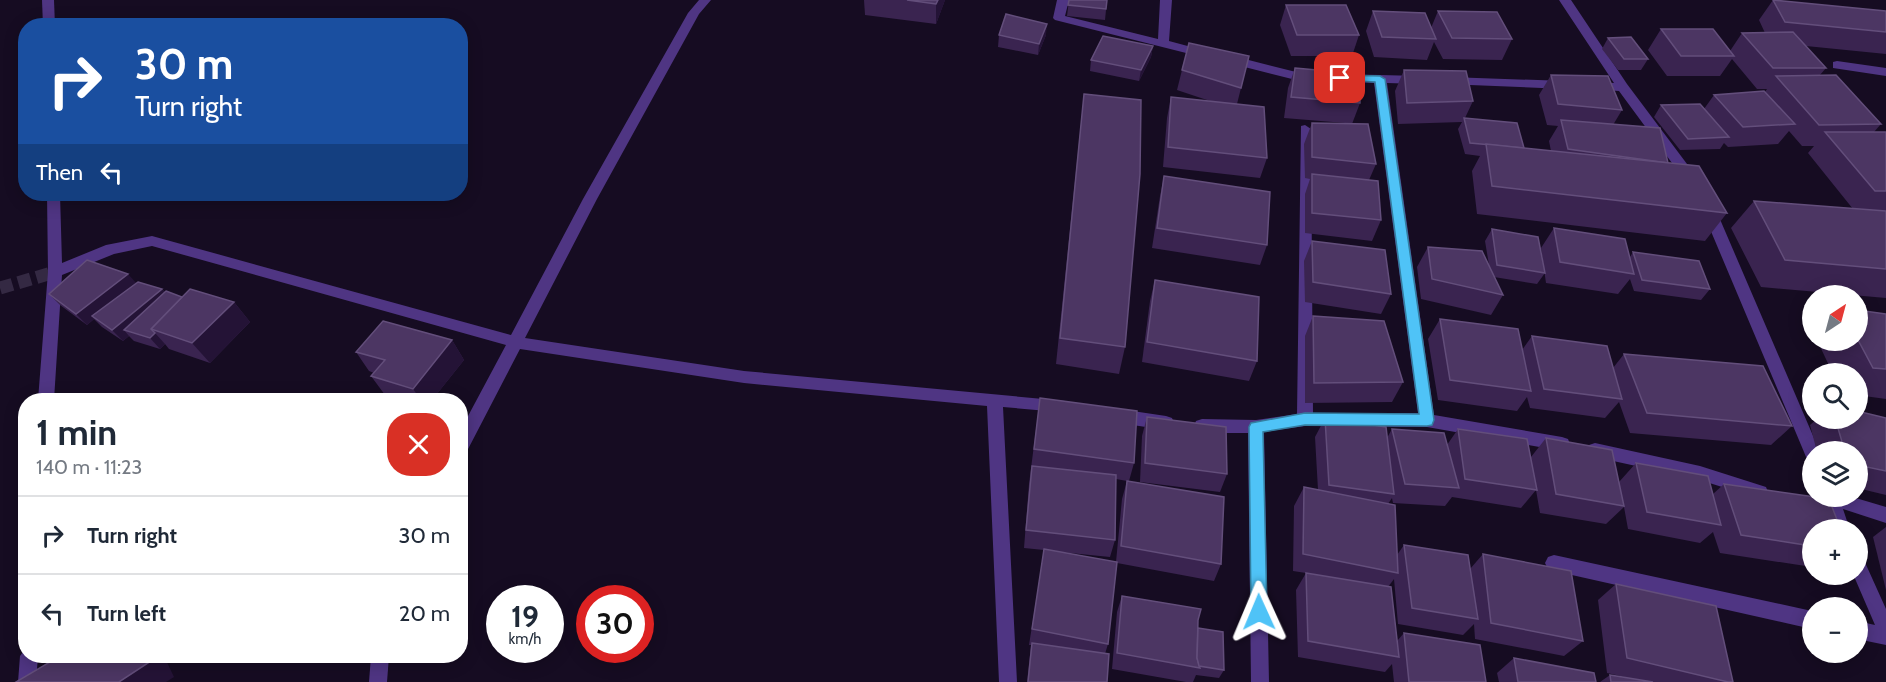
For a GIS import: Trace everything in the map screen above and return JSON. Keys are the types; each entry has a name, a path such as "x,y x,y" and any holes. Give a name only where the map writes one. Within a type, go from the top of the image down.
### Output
{"street":[{"path":"48,0 49,18"},
{"path":"468,433 595,189 694,13 705,0"},
{"path":"1063,0 1059,18 1300,77 1623,87"},
{"path":"1162,43 1166,0"},
{"path":"1565,0 1623,87 1700,191 1807,441"},
{"path":"1838,65 1886,72"},
{"path":"1380,79 1427,420"},
{"path":"1305,129 1305,419"},
{"path":"46,393 55,272 53,201"},
{"path":"55,272 111,249 152,242 515,342 744,377 1080,409"},
{"path":"995,400 1008,682"},
{"path":"1104,413 1174,425 1256,427 1305,419 1427,420 1578,447 1700,473 1780,499"},
{"path":"1256,427 1260,682"},
{"path":"1861,507 1886,515"},
{"path":"1814,510 1831,519"},
{"path":"1554,563 1802,618"},
{"path":"1866,585 1886,630"},
{"path":"1868,632 1886,636"},
{"path":"27,682 28,663"},
{"path":"378,682 379,663"}],"building":[{"path":"907,0 938,0 936,4"},
{"path":"1069,0 1107,0 1106,9 1068,5"},
{"path":"1773,0 1886,11 1886,32 1785,22"},
{"path":"1286,5 1346,5 1359,35 1297,35"},
{"path":"1373,11 1425,13 1436,39 1382,37"},
{"path":"1438,11 1497,12 1512,39 1452,38"},
{"path":"1006,14 1047,24 1039,44 999,35"},
{"path":"1661,29 1713,29 1734,56 1681,56"},
{"path":"1793,32 1826,68 1773,68 1742,33"},
{"path":"1103,36 1153,46 1141,70 1091,60"},
{"path":"1631,37 1648,59 1624,59 1608,38"},
{"path":"1189,43 1249,56 1241,88 1182,70"},
{"path":"1295,68 1360,74 1360,103 1291,97"},
{"path":"1404,70 1466,71 1473,101 1407,103"},
{"path":"1551,75 1608,76 1622,110 1558,104"},
{"path":"1836,75 1881,124 1819,125 1776,76"},
{"path":"1764,91 1795,124 1743,127 1714,95"},
{"path":"1084,94 1141,100 1140,174 1125,347 1060,338"},
{"path":"1171,97 1264,107 1267,158 1168,147"},
{"path":"1700,104 1729,137 1688,139 1661,105"},
{"path":"1464,118 1517,123 1524,148 1470,143"},
{"path":"1561,120 1660,128 1668,163 1568,149"},
{"path":"1312,123 1368,124 1376,164 1312,157"},
{"path":"1825,132 1886,132 1886,191 1875,191"},
{"path":"1486,144 1699,166 1727,213 1492,186"},
{"path":"1312,174 1378,181 1381,220 1312,213"},
{"path":"1164,176 1270,192 1267,245 1157,228"},
{"path":"1754,201 1886,211 1886,269 1785,260"},
{"path":"1554,228 1625,239 1634,274 1560,262"},
{"path":"1492,229 1538,237 1545,273 1497,265"},
{"path":"1312,241 1385,250 1391,294 1313,282"},
{"path":"1428,247 1482,251 1503,295 1432,279"},
{"path":"1633,252 1699,261 1710,289 1642,280"},
{"path":"87,260 128,274 76,314 49,294"},
{"path":"1155,280 1259,297 1257,361 1147,342"},
{"path":"138,282 162,289 112,330 92,316"},
{"path":"190,289 234,302 192,343 151,329"},
{"path":"166,291 182,297 151,329 155,333 150,338 124,330"},
{"path":"1868,312 1886,314 1886,369 1873,368 1864,351 1868,351"},
{"path":"1313,316 1384,321 1403,382 1314,383"},
{"path":"1440,319 1518,329 1531,391 1450,380"},
{"path":"383,321 452,340 413,389 371,376 385,360 356,352"},
{"path":"1532,336 1607,346 1622,399 1544,389"},
{"path":"1624,354 1763,366 1792,426 1647,413"},
{"path":"1040,398 1137,411 1134,463 1034,449"},
{"path":"1868,414 1886,418 1886,471 1868,467 1868,441 1842,441 1838,429 1868,429"},
{"path":"1147,417 1226,427 1227,474 1145,463"},
{"path":"1325,418 1386,427 1394,494 1329,485"},
{"path":"1392,429 1444,433 1459,488 1405,484"},
{"path":"1458,429 1527,439 1537,490 1465,479"},
{"path":"1546,438 1612,450 1624,506 1556,494"},
{"path":"1636,463 1708,476 1721,525 1647,512"},
{"path":"1032,466 1116,475 1115,540 1026,530"},
{"path":"1127,481 1224,497 1221,564 1121,546"},
{"path":"1724,484 1802,495 1802,507 1832,507 1837,519 1802,519 1802,544 1741,535"},
{"path":"1304,487 1395,505 1398,573 1303,554"},
{"path":"1404,545 1468,555 1478,619 1412,608"},
{"path":"1044,549 1117,562 1108,644 1032,629"},
{"path":"1483,554 1571,571 1583,641 1491,623"},
{"path":"1306,573 1391,587 1399,657 1308,641"},
{"path":"1616,584 1716,606 1733,682 1627,658"},
{"path":"1122,596 1201,609 1198,620 1197,658 1200,668 1117,653"},
{"path":"1198,628 1223,632 1224,670 1199,666"},
{"path":"1404,633 1480,645 1486,682 1409,682"},
{"path":"1032,643 1109,654 1107,682 1028,682"},
{"path":"1514,658 1594,673 1596,682 1518,682"},
{"path":"48,663 148,663 119,682 16,682"},
{"path":"1610,675 1653,682 1611,682"}],"tunnel":[{"path":"0,288 55,272"}],"route":[{"path":"1259,612 1256,427 1305,419 1427,420 1380,79 1340,78"}]}
